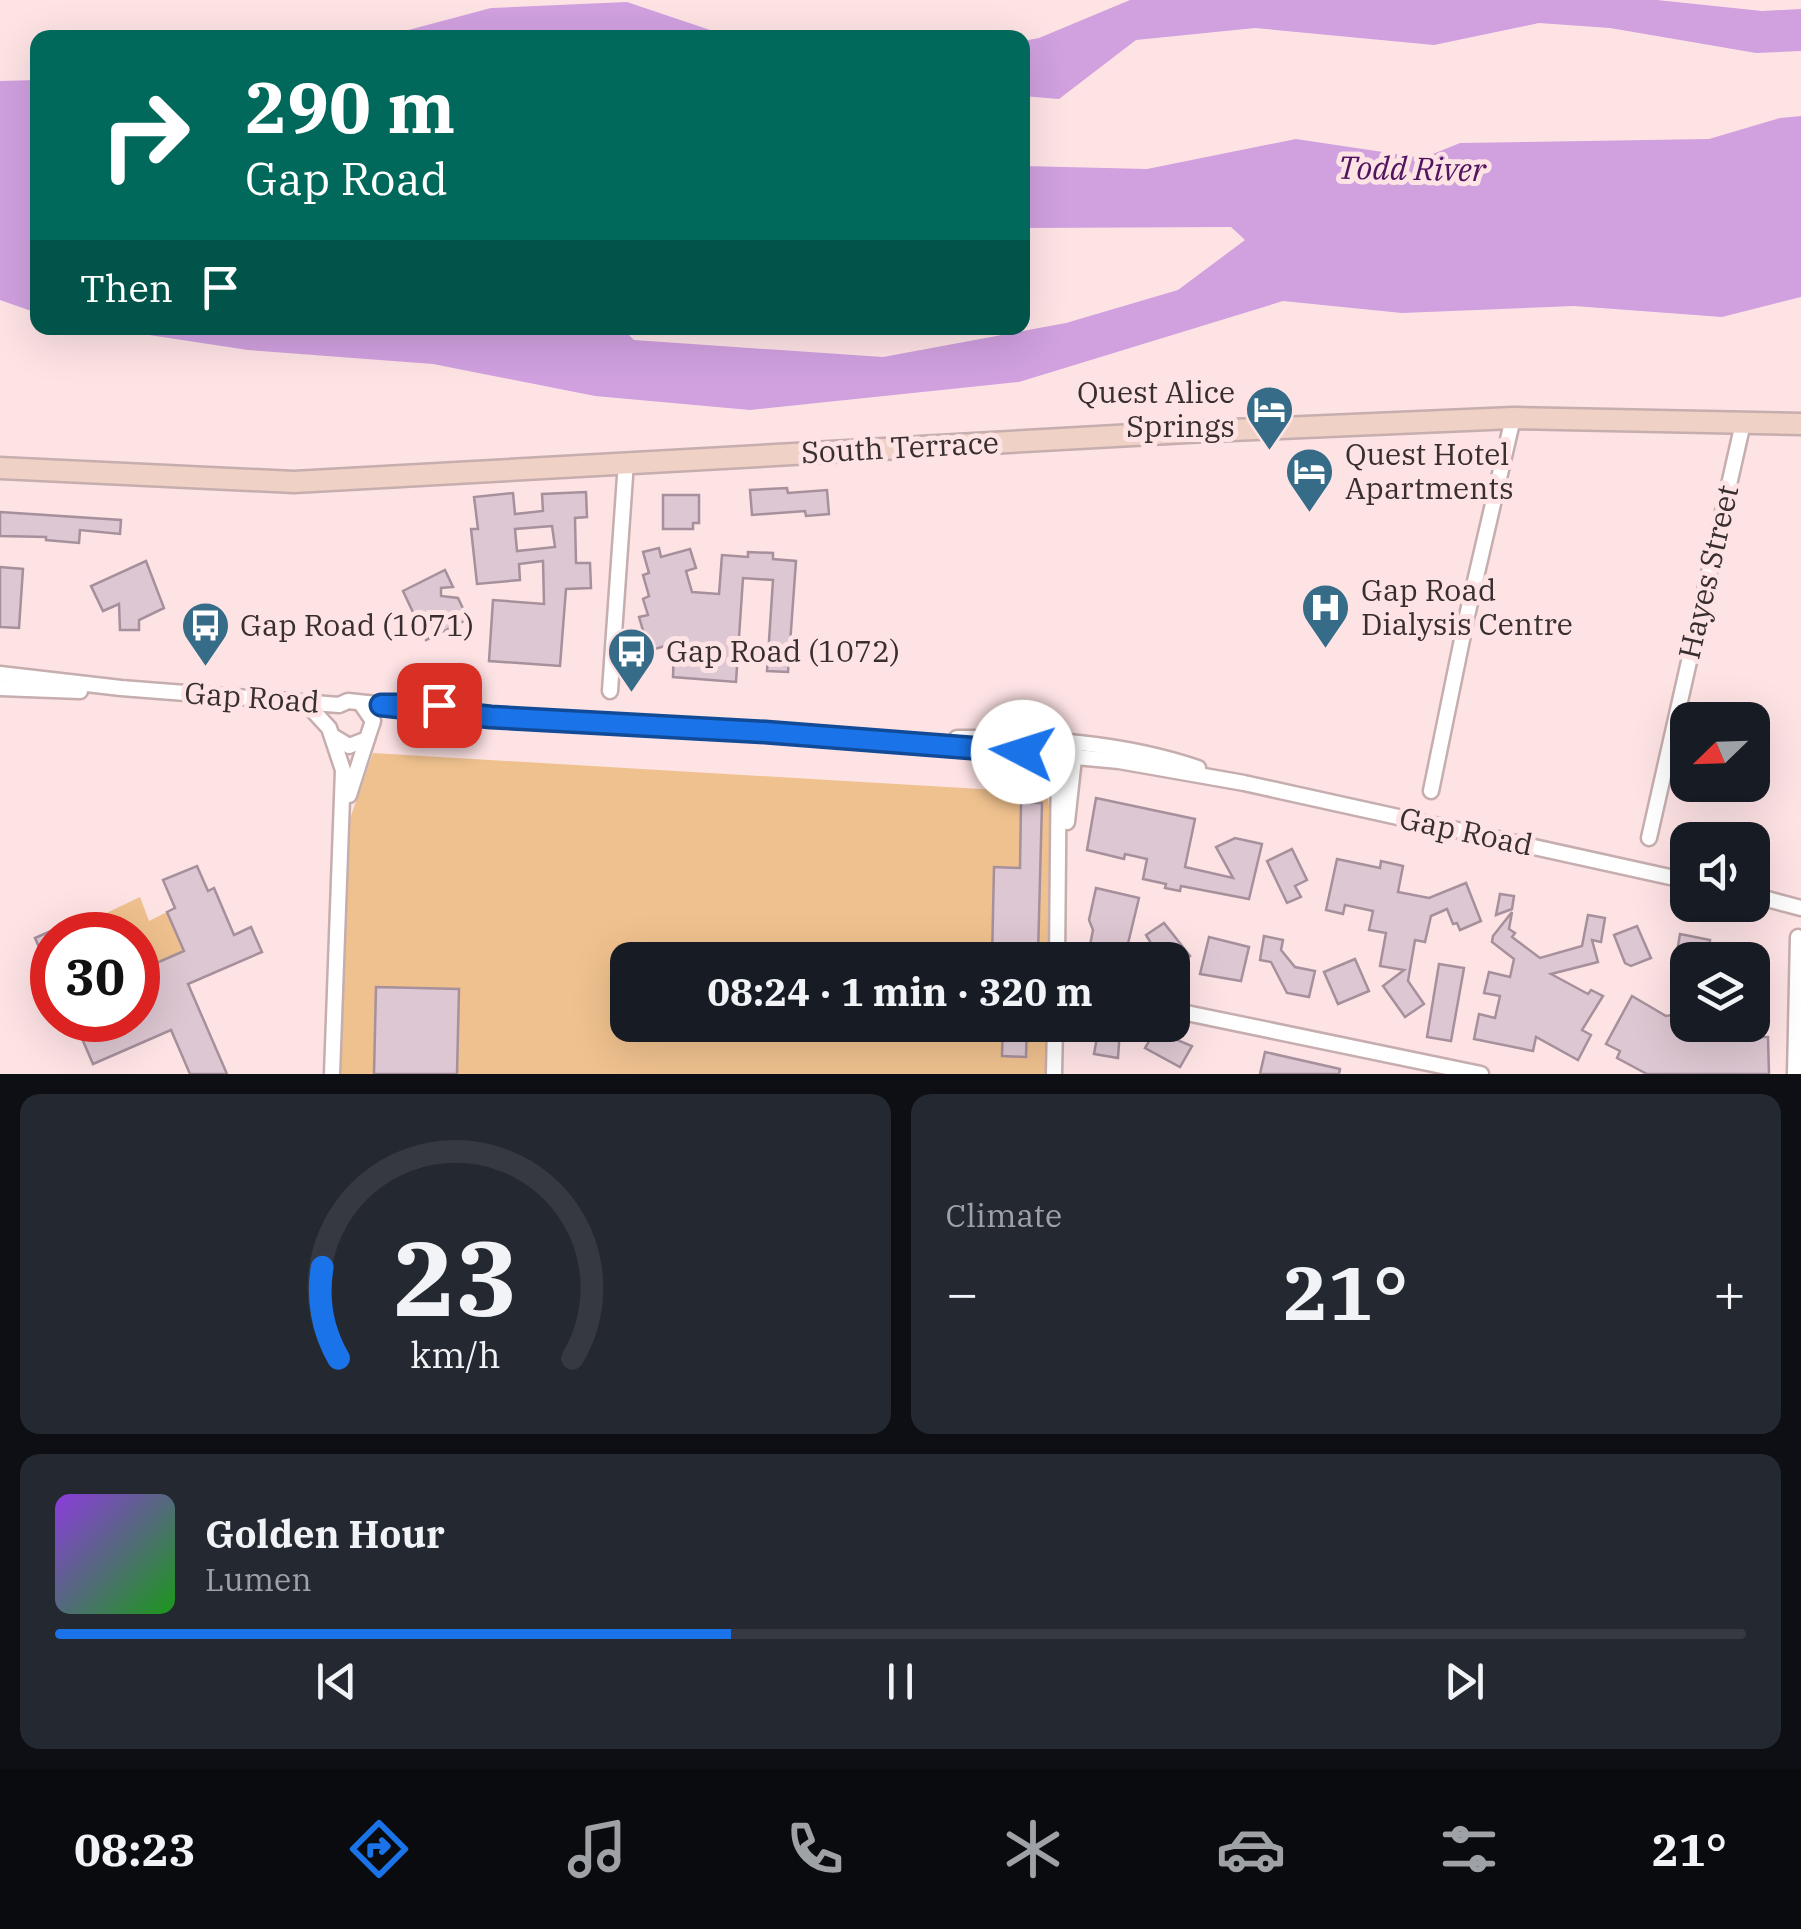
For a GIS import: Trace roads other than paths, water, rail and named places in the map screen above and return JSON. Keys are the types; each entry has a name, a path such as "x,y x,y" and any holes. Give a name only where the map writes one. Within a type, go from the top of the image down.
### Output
{"street":[{"name":"South Terrace","path":"0,468 294,482 1513,418 1801,424"},
{"path":"1432,791 1466,620 1513,418"},
{"name":"Hayes Street","path":"1649,838 1743,423"},
{"path":"610,691 626,462"},
{"name":"Gap Road","path":"0,674 339,705 348,701 414,710 1170,758 1244,783 1670,877"},
{"name":"Gap Road","path":"0,688 121,688"},
{"path":"304,702 331,733 349,746 392,716 414,710"},
{"path":"341,825 370,734 371,715 362,704"},
{"path":"332,1074 342,770 331,733 331,714 339,705"},
{"name":"Gap Road","path":"381,705 493,707 545,718"},
{"path":"1058,942 1059,749"},
{"path":"1060,877 1075,750"},
{"path":"1770,899 1801,905"},
{"path":"1795,1074 1798,937"},
{"path":"1190,1014 1481,1074"},
{"path":"1054,1074 1055,1042"}],"water":[{"path":"1130,0 1657,0 1762,11 1801,9 1801,51 1756,53 1610,28 1539,23 1434,45 1255,28 1136,40 1059,99 1030,97 1030,40"},
{"path":"627,2 710,30 408,30 491,8"},
{"path":"30,80 30,311 0,300 0,81"},
{"name":"Todd River","path":"1801,116 1801,297 1722,317 1574,306 1402,313 1283,301 1019,382 750,410 595,396 433,364 248,350 149,335 629,335 634,340 883,357 1001,335 1030,335 1030,330 1178,290 1245,240 1231,227 1030,228 1030,166 1147,169 1296,139 1423,158 1460,143 1709,139 1780,118"}],"place":[{"name":"Quest Alice Springs","path":"1270,452"},
{"name":"Quest Hotel Apartments","path":"1310,514"},
{"name":"Gap Road Dialysis Centre","path":"1326,650"},
{"name":"Gap Road (1071)","path":"205,668"},
{"name":"Gap Road (1072)","path":"631,694"}]}
